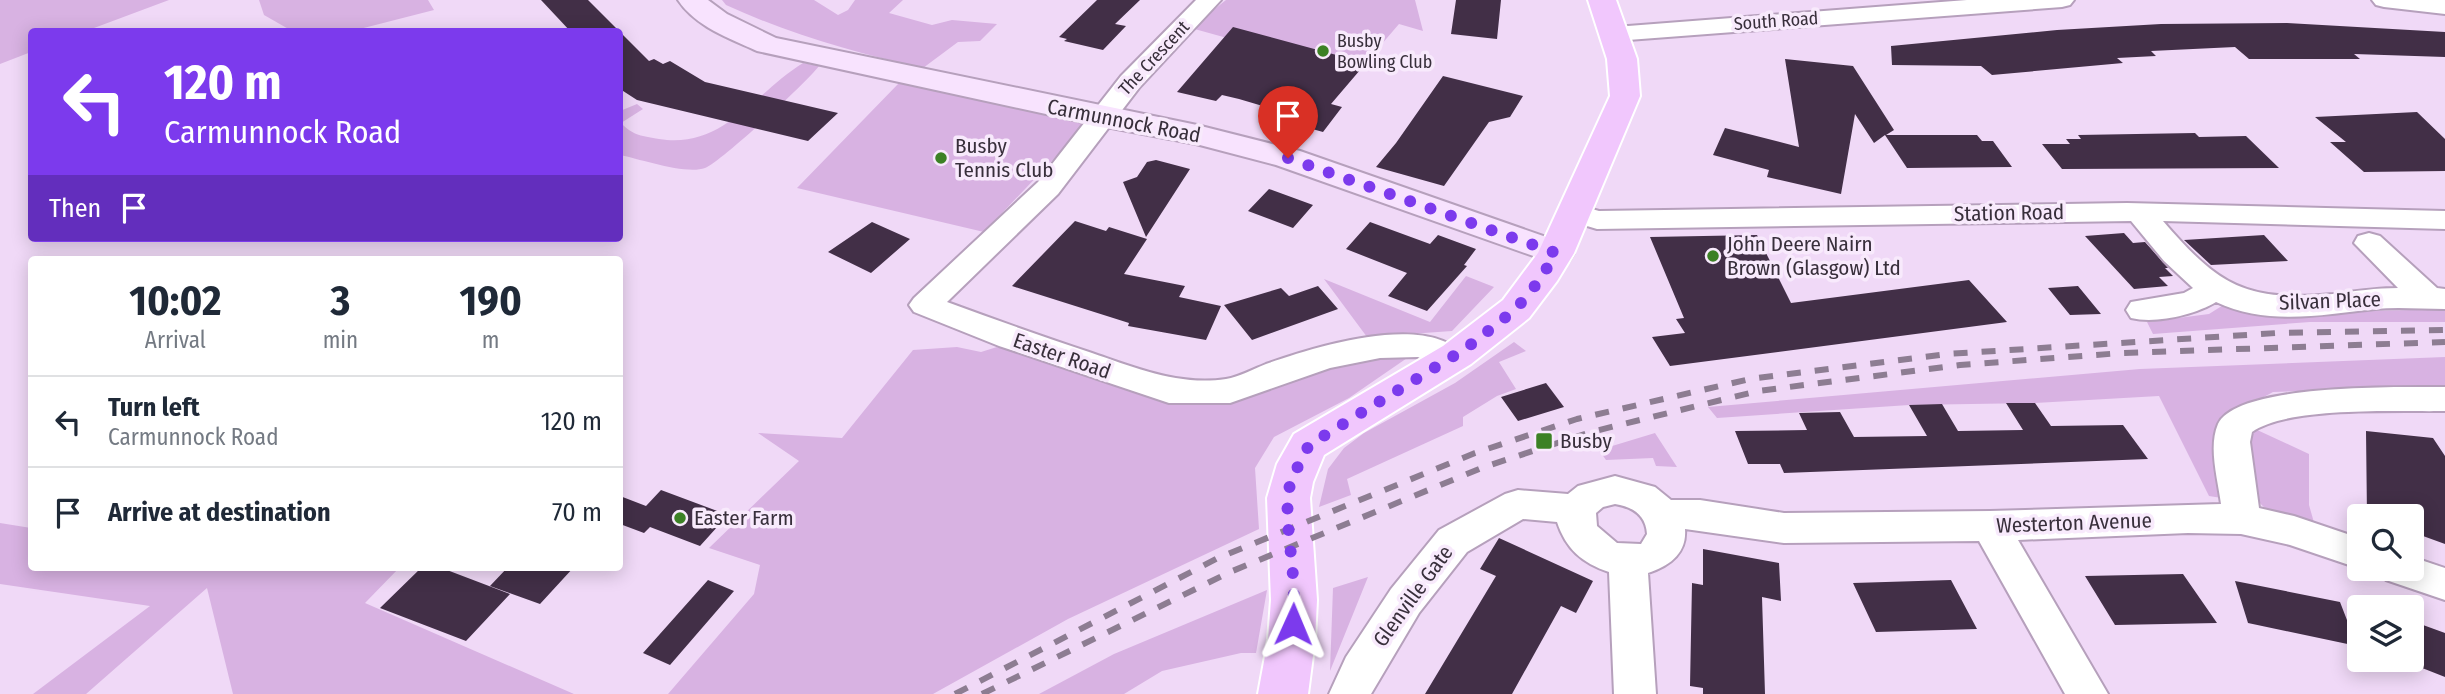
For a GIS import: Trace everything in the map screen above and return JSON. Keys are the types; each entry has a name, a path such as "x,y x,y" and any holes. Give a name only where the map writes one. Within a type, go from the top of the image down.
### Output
{"main road":[{"name":"Carmunnock Road","path":"692,0 698,8 767,45 1197,135 1288,158 1556,253"},
{"path":"1283,694 1294,586 1287,514 1290,482 1297,463 1309,445 1449,360 1516,309 1539,281 1556,253 1625,96 1627,78 1602,0"}],"street":[{"name":"The Crescent","path":"1101,117 1129,82 1209,0"},
{"name":"South Road","path":"1615,34 2062,0"},
{"path":"2384,0 2445,6"},
{"name":"Easter Road","path":"1101,117 1048,188 925,304 1011,338 1169,391 1230,391 1327,357 1380,347 1418,346 1434,350 1449,360"},
{"name":"Station Road","path":"1574,213 1597,219 1611,219 2076,211 2315,213 2445,220"},
{"name":"Silvan Place","path":"2140,213 2188,267 2214,289 2239,300 2292,307 2378,299 2437,299"},
{"name":"Silvan Place","path":"2369,243 2437,299"},
{"path":"2142,310 2192,302 2214,289"},
{"path":"2241,519 2232,442 2235,426 2251,415 2321,401 2445,399"},
{"path":"1615,489 1633,493 1650,502 1662,514 1668,537 1664,547 1655,555 1628,561 1598,552 1578,531 1574,520 1576,509 1584,498 1598,491 1615,489"},
{"name":"Glenville Gate","path":"1355,682 1405,601 1453,541 1518,504 1576,509"},
{"name":"Westerton Avenue","path":"1662,514 1700,515 1784,528 2241,519 2294,531 2347,550"},
{"path":"1990,526 2087,694"},
{"path":"1628,561 1635,694"},
{"path":"2424,577 2445,584"}],"shaded area":[{"path":"0,0 169,0 94,28 28,28 28,53 0,64"},
{"path":"259,0 428,0 434,10 364,28 287,28 264,15"},
{"path":"722,0 814,0 838,15 848,10 855,0 903,0 889,13 932,25 952,20 997,24 980,41 958,42 923,68 798,34 726,5"},
{"name":"Busby Bowling Club","path":"1226,0 1415,0 1423,31 1399,24 1356,74 1191,28"},
{"path":"803,63 819,66 764,121 705,168 675,168 623,156 623,125 638,135 659,139 681,140 701,136 737,116"},
{"name":"Busby Tennis Club","path":"899,83 1085,122 1084,127 984,232 797,188"},
{"path":"637,104 643,109 623,122 623,110"},
{"path":"1466,276 1494,287 1452,331 1367,337 1324,279 1430,322"},
{"path":"2225,304 2342,312 2445,309 2445,322 2310,322 2153,334 2147,322 2209,314"},
{"path":"1514,342 1526,351 1499,362 1516,389 1497,396 1463,417 1463,426 1347,479 1351,495 1319,507 1328,469 1344,448 1364,433 1455,383"},
{"path":"957,347 981,352 997,347 1039,357 1150,396 1315,373 1372,358 1410,356 1349,398 1274,437 1255,468 1259,529 1068,619 933,694 668,694 754,594 760,565 709,548 799,461 758,433 842,438 913,350"},
{"path":"2445,357 2445,387 2273,392 2238,411 2228,499 2209,496 2159,396 2035,403 1909,405 1717,418 1708,407 2140,369"},
{"path":"2255,429 2309,454 2309,505 2315,526 2273,513 2260,503 2254,494 2248,461"},
{"path":"1655,433 1677,467 1656,466 1653,458 1606,460 1599,450"},
{"path":"0,523 28,528 28,571 396,571 365,603 574,694 233,694 207,588 86,694 33,694 150,606 0,584"},
{"path":"1368,577 1330,671 1333,588"},
{"path":"1267,590 1256,653 1241,653 1162,671 1124,694 1039,694 1114,654"}],"building":[{"path":"541,0 588,0 616,28 567,28"},
{"path":"1097,0 1140,0 1115,24 1126,26 1103,50 1064,41 1067,39 1059,37"},
{"path":"1456,0 1501,0 1497,39 1451,34"},
{"path":"2287,23 2445,32 2445,57 2354,54 2360,59 2249,59 2235,47 2151,51 2156,56 2117,58 2123,63 1992,75 1981,66 1892,65 1891,46 2057,30 2161,24"},
{"path":"1233,27 1366,63 1331,104 1342,107 1323,132 1284,121 1290,114 1239,99 1222,95 1216,101 1177,92"},
{"path":"623,35 649,61 654,59 663,64 670,61 705,82 838,113 808,141 637,100 623,91"},
{"path":"1785,59 1853,66 1894,130 1886,135 1977,135 1982,141 1993,141 2012,167 1907,168 1885,135 1874,143 1855,114 1841,194 1767,177 1769,170 1713,155 1725,128 1799,147"},
{"path":"1443,76 1523,96 1510,117 1489,122 1444,186 1376,167 1396,143"},
{"path":"2417,112 2445,139 2445,171 2364,172 2330,142 2346,142 2315,117"},
{"path":"2195,133 2199,137 2246,136 2279,168 2062,169 2042,144 2070,144 2066,139 2081,139 2078,135"},
{"path":"1156,160 1190,169 1146,237 1123,182 1137,177 1147,162"},
{"path":"1269,189 1313,205 1293,228 1248,211"},
{"path":"1075,221 1106,231 1109,227 1147,239 1124,274 1185,286 1179,297 1221,306 1206,340 1128,326 1129,323 1012,286"},
{"path":"872,222 910,239 871,273 828,252"},
{"path":"1370,222 1430,244 1438,235 1476,249 1464,265 1467,266 1427,311 1388,296 1407,273 1346,249"},
{"path":"2124,233 2133,243 2145,242 2168,268 2165,268 2173,276 2159,277 2168,286 2134,289 2085,236"},
{"path":"1757,235 1791,303 1969,280 2007,322 1670,366 1652,337 1685,333 1676,319 1684,318 1650,237"},
{"path":"2264,235 2288,261 2211,265 2184,240"},
{"path":"1318,286 1338,309 1252,340 1224,305 1281,288 1289,296"},
{"path":"2078,286 2101,314 2070,315 2048,288"},
{"path":"1546,383 1564,407 1518,421 1501,397"},
{"path":"2006,403 2035,403 2051,426 2123,425 2148,459 1784,473 1780,464 1748,464 1735,431 1807,430 1799,413 1840,412 1854,437 1927,436 1909,405 1942,404 1958,431 2023,430"},
{"path":"2366,431 2433,438 2445,456 2445,544 2424,536 2424,504 2367,504"},
{"name":"Easter Farm","path":"661,490 728,515 700,546 650,527 644,533 623,525 623,497 646,506"},
{"path":"1499,538 1593,581 1576,613 1561,606 1512,694 1425,694 1496,576 1480,569"},
{"path":"1703,549 1779,563 1781,601 1762,597 1765,694 1703,694 1703,688 1690,686 1692,583 1703,585"},
{"path":"418,571 450,571 510,594 466,641 380,608"},
{"path":"504,571 570,571 540,604 490,586"},
{"path":"2183,574 2217,623 2115,625 2085,576"},
{"path":"708,580 734,591 670,665 643,653"},
{"path":"1951,580 1977,629 1876,632 1853,583"},
{"path":"2235,581 2340,602 2347,620 2347,644 2248,623"},
{"path":"2424,625 2445,633 2445,677 2424,669"}],"railway":[{"path":"955,694 1218,558 1475,453 1577,419 1750,379 1947,354 2277,333 2445,330"},
{"path":"982,694 1230,572 1484,467 1591,432 1758,391 1960,365 2122,353 2445,342"}],"place":[{"name":"Busby Bowling Club","path":"1323,51"},
{"name":"Busby Tennis Club","path":"941,158"},
{"name":"John Deere Nairn Brown (Glasgow) Ltd","path":"1713,256"},
{"name":"Busby","path":"1544,441"},
{"name":"Easter Farm","path":"680,518"}],"route":[{"path":"1288,158 1556,253 1539,281 1516,309 1465,349 1309,445 1297,463 1290,482 1287,514 1294,586 1293,624"}]}
